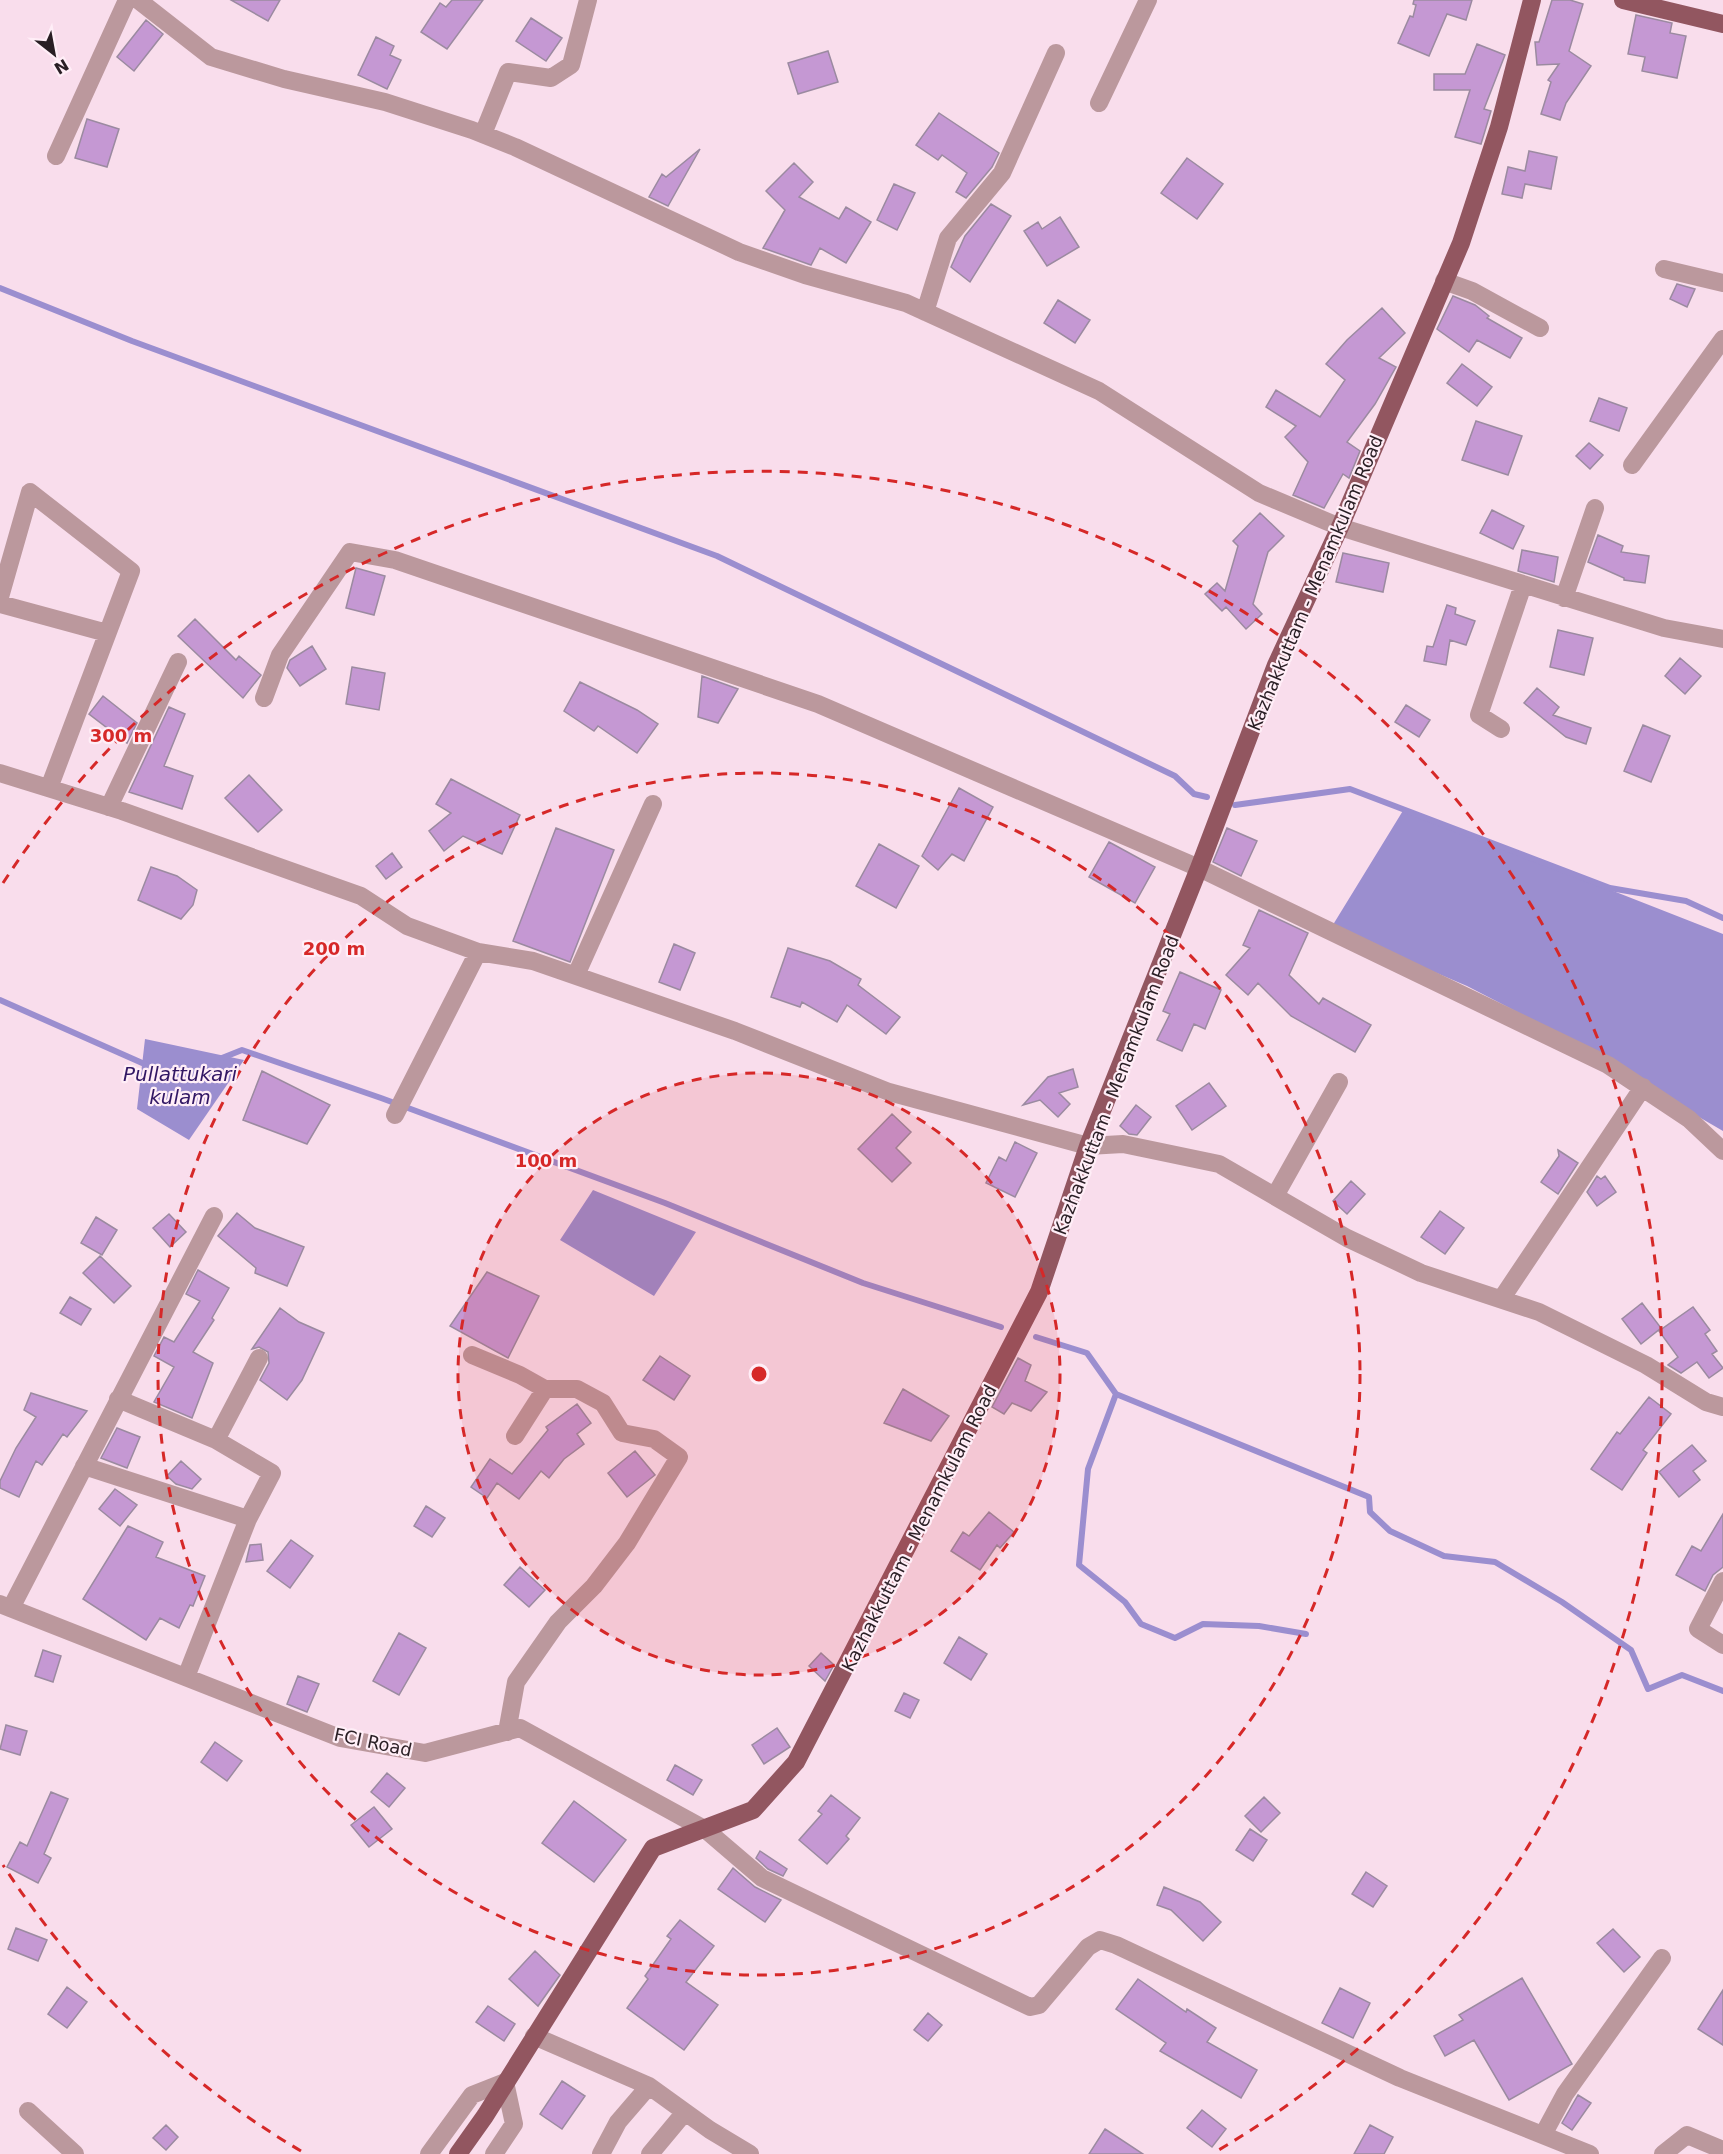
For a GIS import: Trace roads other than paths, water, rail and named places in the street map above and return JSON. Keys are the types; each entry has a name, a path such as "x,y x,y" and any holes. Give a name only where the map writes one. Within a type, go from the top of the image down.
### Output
{"main road":[{"name":"Kazhakkuttam - Menamkulam Road","path":"458,2154 653,1848 706,1830 753,1810 796,1762 1039,1292 1088,1146 1199,868 1276,666 1340,527 1461,243 1499,127 1532,0"},
{"path":"1623,0 1723,24"}],"street":[{"path":"56,156 127,0"},
{"path":"138,0 211,57 284,79 385,102 483,134 739,252 805,275 906,303 1099,391 1259,493 1340,527 1664,628 1723,639"},
{"path":"483,134 508,72 551,78 571,66 588,0"},
{"path":"1100,103 1148,0"},
{"path":"925,312 948,238 1002,172 1056,53"},
{"path":"1664,269 1723,283"},
{"path":"1444,281 1472,291 1540,327"},
{"path":"1632,465 1723,339"},
{"path":"0,597 30,492 131,571 49,788"},
{"path":"1564,598 1594,508"},
{"path":"264,698 280,655 350,552 395,560 796,696 1199,868 1598,1060 1643,1087 1689,1119 1723,1151"},
{"path":"1501,729 1479,715 1523,585"},
{"path":"0,604 107,633"},
{"path":"109,807 178,662"},
{"path":"0,773 109,807 361,896 407,926 478,952 533,961 576,975 735,1031 889,1092 1088,1146 1124,1144 1219,1164 1347,1238 1421,1273 1539,1312 1646,1365 1706,1402 1723,1407"},
{"path":"576,975 652,804"},
{"path":"395,1115 478,952"},
{"path":"1275,1196 1340,1082"},
{"path":"1502,1298 1643,1087"},
{"path":"5,1606 84,1466 214,1216"},
{"path":"471,1355 545,1389 577,1389 603,1403 622,1433 654,1439 679,1457 627,1543 594,1586 558,1622 516,1682 507,1732"},
{"path":"216,1440 259,1358"},
{"path":"515,1436 545,1389"},
{"path":"118,1399 216,1440 272,1473 248,1519 186,1677"},
{"path":"84,1466 248,1519"},
{"path":"1723,1581 1698,1629 1723,1645"},
{"name":"FCI Road","path":"5,1606 340,1738 425,1753 520,1728 706,1830 762,1878 1030,2007 1039,2005 1088,1947 1100,1940 1116,1945 1400,2078 1543,2135"},
{"path":"1590,2154 1543,2135 1565,2094 1662,1958"},
{"path":"534,2036 649,2086 747,2153"},
{"path":"429,2154 471,2095 505,2082 514,2124 494,2154"},
{"path":"601,2154 618,2122 649,2086"},
{"path":"28,2111 75,2154"},
{"path":"650,2154 685,2112"},
{"path":"1663,2154 1687,2135 1723,2150"}],"water":[{"path":"1404,809 1723,934 1723,1131 1527,1017 1467,986 1331,928"},
{"name":"Pullattukari kulam","path":"145,1039 244,1060 189,1140 137,1109"},
{"path":"593,1190 696,1232 654,1296 560,1240"}],"waterway":[{"path":"0,288 132,341 717,556 1175,776 1194,794 1207,797"},
{"path":"1235,805 1350,789 1610,888 1686,901 1723,918"},
{"path":"0,1000 149,1066"},
{"path":"222,1058 242,1050 381,1098 665,1203 863,1283 1001,1327"},
{"path":"1036,1337 1087,1353 1116,1394"},
{"path":"1306,1634 1259,1626 1203,1624 1175,1638 1141,1624 1125,1602 1079,1565 1088,1469 1116,1394 1369,1497 1370,1512 1390,1531 1444,1556 1495,1562 1562,1602 1631,1650 1648,1689 1682,1675 1723,1691"}]}
